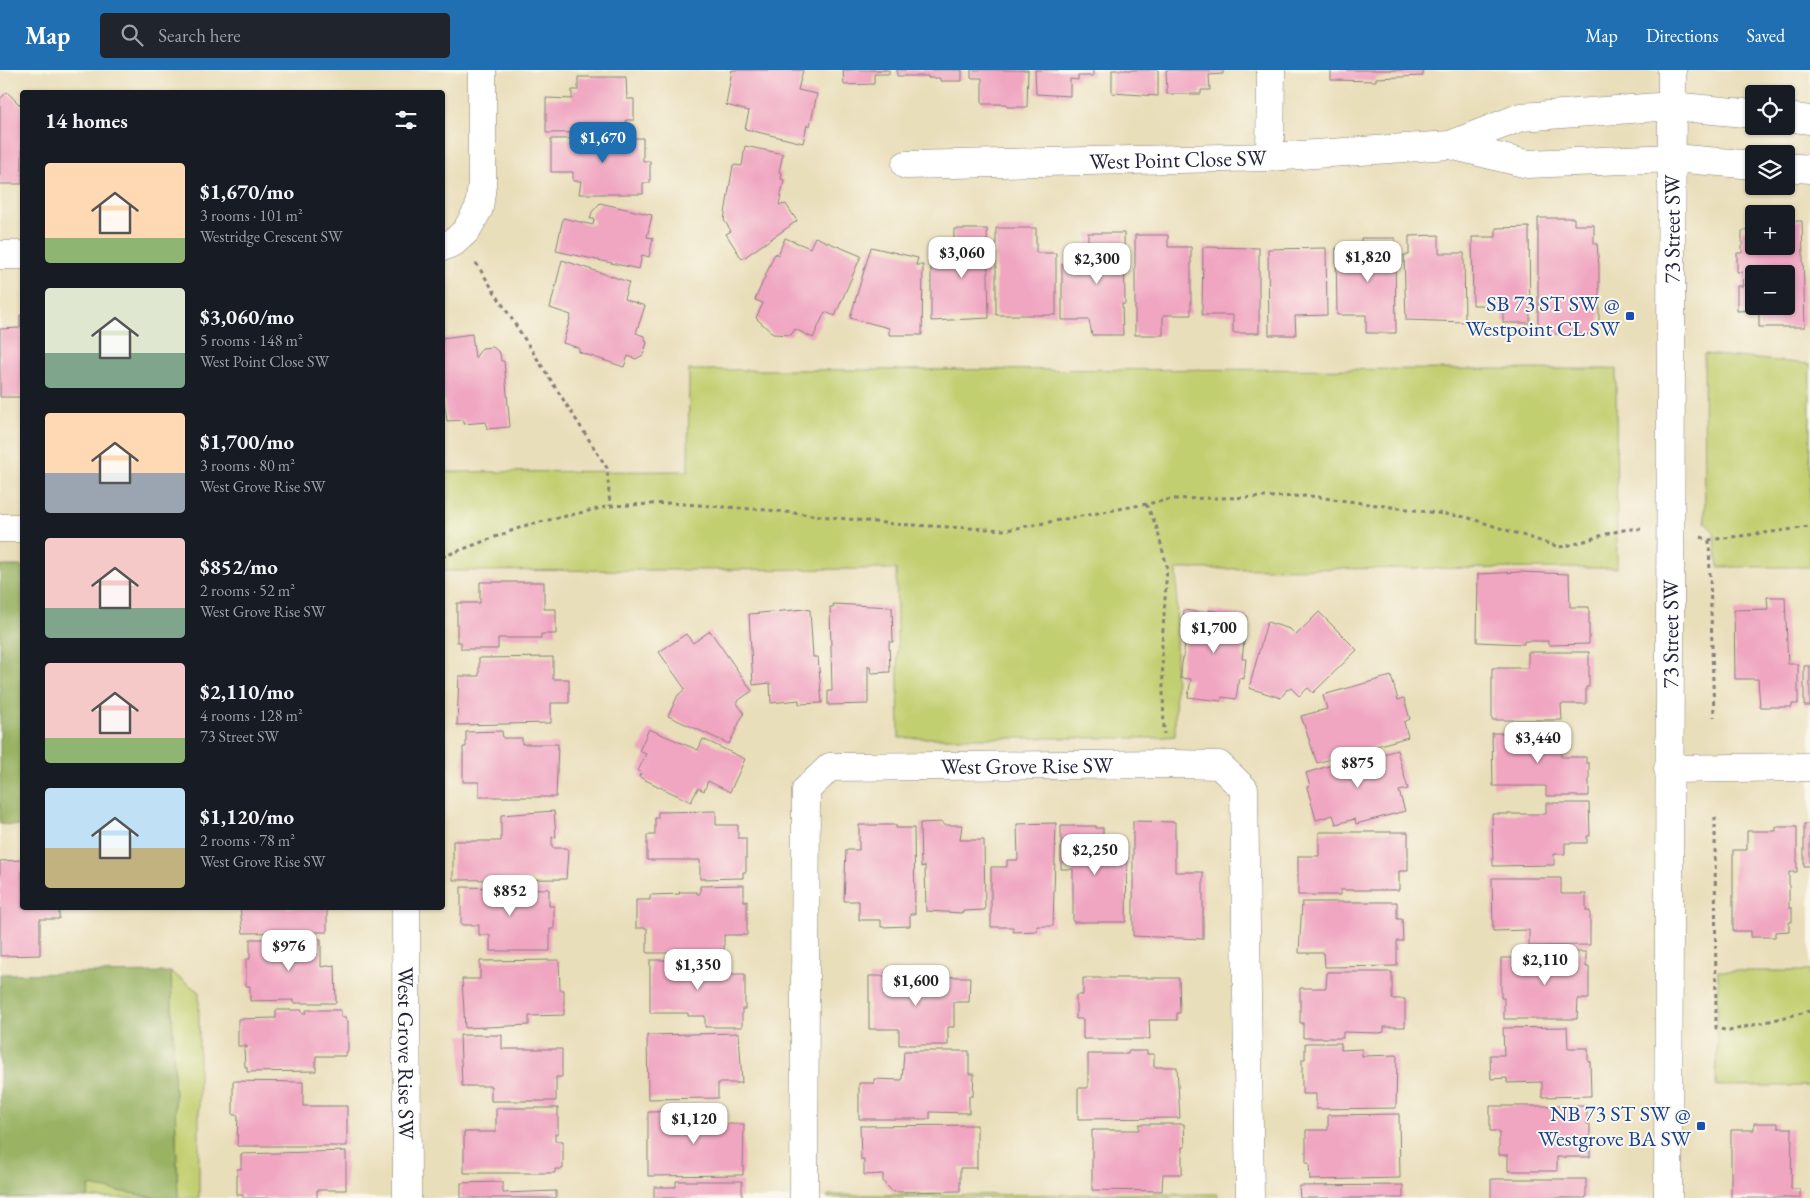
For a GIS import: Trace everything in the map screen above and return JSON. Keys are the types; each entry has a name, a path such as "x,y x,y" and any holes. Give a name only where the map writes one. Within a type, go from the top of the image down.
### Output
{"street":[{"path":"450,242 472,222 479,208 482,194 482,70"},
{"path":"1270,157 1271,70"},
{"name":"73 Street SW","path":"1668,1198 1668,769 1671,530 1672,70"},
{"name":"West Point Close SW","path":"1450,145 1521,117 1672,106 1745,113"},
{"path":"1795,118 1810,120"},
{"name":"West Point Close SW","path":"906,165 1270,157 1450,145 1527,164 1673,158 1745,164"},
{"path":"1795,168 1810,169"},
{"path":"0,255 20,255"},
{"path":"0,528 20,528"},
{"name":"West Grove Rise SW","path":"804,1198 806,790 830,768 1172,764 1219,765 1244,788 1250,1198"},
{"path":"1668,769 1810,767"},
{"name":"West Grove Rise SW","path":"406,910 407,1198"}],"path":[{"path":"450,242 607,468 610,506"},
{"path":"445,556 470,549 527,525 610,506 670,503 767,510 893,524 1006,530 1174,499 1310,496 1466,517 1559,546 1574,545 1623,529 1684,531 1708,540 1810,527"},
{"path":"1146,504 1156,526 1167,566 1162,646 1164,733 1172,764"},
{"path":"1708,540 1714,717"},
{"path":"1715,817 1716,1028 1729,1031 1810,1011"}],"green space":[{"path":"1704,354 1810,364 1810,567 1718,567 1714,532 1705,522"},
{"path":"1616,369 1617,568 1177,569 1175,736 1155,738 899,738 896,569 445,571 445,472 688,471 689,370"},
{"path":"0,566 20,566 20,826 0,824"},
{"path":"1718,971 1810,971 1810,1086 1716,1086"},
{"path":"171,972 199,992 199,1198 178,1198"},
{"path":"171,972 178,1198 158,1198 89,1186 88,1198 0,1198 0,974"},
{"path":"89,1185 158,1198 88,1198"},
{"path":"1218,1194 1218,1198 828,1198 828,1195"}],"building":[{"path":"732,70 803,70 798,90 817,94 810,126 807,125 803,143 745,129 749,111 726,105"},
{"path":"843,70 889,70 889,74 874,74 874,84 844,85"},
{"path":"897,70 962,70 962,81 940,81 940,78 928,78 928,76 897,76"},
{"path":"971,70 1028,70 1027,107 1007,107 1007,104 982,104 982,78 971,78"},
{"path":"1035,70 1093,70 1093,76 1078,76 1078,80 1070,79 1070,96 1036,94"},
{"path":"1112,70 1158,70 1158,96 1112,93"},
{"path":"1166,70 1223,70 1223,74 1209,75 1210,90 1201,90 1201,94 1167,94"},
{"path":"1331,70 1423,70 1423,76 1376,78 1376,81 1331,80"},
{"path":"578,77 626,77 627,99 634,99 634,120 626,120 626,132 546,133 546,98 572,99 572,90 578,90"},
{"path":"7,92 20,105 20,184 0,184 0,99"},
{"path":"643,138 643,161 650,161 650,183 643,183 643,194 579,194 581,181 573,181 573,172 551,172 551,139"},
{"path":"745,146 783,154 779,172 782,173 781,179 784,180 779,205 786,204 797,221 742,259 726,234 731,231 724,220 733,165 742,166"},
{"path":"600,203 652,215 647,237 653,238 649,257 642,255 639,269 556,251 563,218 593,225 594,219 590,219 592,212"},
{"path":"1538,218 1574,218 1574,225 1594,225 1594,244 1597,244 1599,266 1599,334 1538,334"},
{"path":"1795,221 1802,221 1805,327 1759,327 1759,315 1795,315 1795,265 1745,265 1745,311 1737,311 1737,286 1743,286 1742,272 1737,272 1737,253 1742,253 1742,231 1745,231 1745,255 1795,255"},
{"path":"1529,227 1530,323 1503,323 1503,305 1473,305 1472,237 1496,237 1496,228"},
{"path":"996,228 1036,228 1036,253 1056,253 1056,315 996,315"},
{"path":"954,229 987,229 989,318 931,321 931,259 954,259"},
{"path":"1088,233 1124,233 1125,304 1122,304 1123,335 1092,335 1089,320 1062,320 1062,264 1076,265 1076,254 1088,254"},
{"path":"1135,235 1168,235 1168,247 1191,247 1191,315 1163,315 1163,335 1135,335"},
{"path":"1439,235 1439,253 1464,253 1465,322 1406,320 1404,255 1409,255 1409,236"},
{"path":"815,237 861,256 835,316 825,312 813,338 795,329 791,335 773,334 756,318 763,303 755,300 775,253 778,255 785,238 810,248"},
{"path":"1361,238 1395,238 1396,333 1366,333 1366,315 1337,315 1336,248 1361,245"},
{"path":"871,247 918,258 916,265 923,265 922,335 889,335 889,328 850,318"},
{"path":"1203,247 1259,248 1259,333 1233,333 1233,315 1202,315"},
{"path":"1326,248 1327,315 1295,316 1296,335 1269,335 1268,249"},
{"path":"562,260 629,282 624,299 645,306 636,333 644,336 647,343 643,355 636,359 628,356 624,367 579,352 579,348 563,343 571,315 550,308"},
{"path":"20,328 20,397 0,397 0,329"},
{"path":"472,334 475,358 482,348 493,347 500,353 501,361 504,361 510,427 487,429 486,422 464,424 464,420 447,421 445,407 445,338"},
{"path":"1520,572 1569,574 1570,607 1589,607 1589,644 1548,645 1548,641 1524,641 1524,644 1477,642 1478,574"},
{"path":"480,582 544,582 544,609 556,609 556,634 541,634 541,638 498,638 498,649 461,649 461,642 457,642 457,603 480,603"},
{"path":"1767,597 1785,597 1788,664 1798,664 1798,704 1792,704 1792,707 1760,707 1758,679 1735,679 1734,610 1768,609"},
{"path":"833,604 892,607 893,642 889,642 890,672 871,673 870,666 868,666 868,704 828,705 828,691 832,691 830,607 834,607"},
{"path":"810,610 813,657 818,657 822,703 799,704 799,700 771,703 770,683 753,685 749,614"},
{"path":"1184,610 1209,614 1209,610 1247,616 1242,659 1246,659 1244,679 1239,678 1236,699 1222,697 1221,701 1188,697 1191,679 1180,678 1187,629 1182,628"},
{"path":"1319,612 1357,650 1313,693 1308,688 1299,696 1291,688 1287,689 1281,698 1249,688 1267,622 1290,629 1296,635"},
{"path":"710,631 752,691 736,702 744,713 729,744 668,716 678,695 685,689 659,652 686,634 693,643"},
{"path":"1528,652 1589,652 1589,687 1586,687 1586,704 1561,704 1562,720 1492,720 1492,668 1528,668"},
{"path":"553,657 553,679 569,679 569,703 551,703 551,723 457,725 459,676 479,676 479,658"},
{"path":"1804,666 1810,666 1810,706 1804,706"},
{"path":"1391,676 1398,700 1404,698 1410,719 1404,722 1408,737 1317,763 1301,716 1327,709 1323,695"},
{"path":"649,729 698,750 703,739 745,759 730,792 708,781 704,791 698,788 691,802 639,777 641,772 638,771 646,754 639,751"},
{"path":"502,731 503,738 522,738 522,744 558,744 556,797 479,797 479,782 463,782 463,747 466,747 466,732"},
{"path":"1492,733 1561,733 1561,757 1586,757 1586,763 1589,763 1589,796 1546,796 1546,786 1493,786"},
{"path":"1397,750 1408,789 1399,791 1405,811 1356,824 1355,819 1336,824 1333,815 1316,820 1307,787 1310,786 1306,773 1349,760 1350,764"},
{"path":"1546,803 1589,803 1590,836 1587,836 1587,843 1565,843 1565,854 1554,854 1554,865 1493,866 1492,814 1546,814"},
{"path":"554,811 556,837 552,837 552,848 566,848 568,850 566,879 453,880 453,841 501,841 501,815"},
{"path":"716,811 716,825 738,825 738,838 746,838 746,872 743,872 743,878 700,879 700,860 647,860 647,835 655,835 655,818 658,818 658,812"},
{"path":"1133,821 1175,822 1175,872 1203,872 1203,939 1133,936"},
{"path":"943,822 943,825 962,825 960,840 984,840 985,910 963,911 963,913 926,911 925,866 921,867 920,823"},
{"path":"1056,823 1053,926 1037,926 1037,931 1013,932 1013,927 991,927 991,867 1007,867 1007,860 1018,860 1017,824"},
{"path":"1804,824 1810,824 1810,866 1804,866"},
{"path":"859,825 896,825 896,828 914,828 915,914 910,914 910,926 881,927 881,920 859,920 859,901 844,901 846,850 859,850"},
{"path":"1061,826 1096,826 1096,828 1103,828 1103,852 1127,852 1126,922 1073,922 1073,869 1061,869"},
{"path":"1776,827 1797,827 1797,872 1789,872 1789,908 1792,908 1792,922 1789,922 1789,931 1775,932 1775,937 1751,937 1751,931 1733,931 1733,850 1747,850 1747,831 1776,831"},
{"path":"1319,832 1408,832 1408,871 1399,871 1399,890 1340,890 1340,895 1298,895 1298,856 1319,856"},
{"path":"20,860 20,910 59,910 59,919 40,919 40,955 0,956 0,861"},
{"path":"1492,878 1561,878 1561,894 1586,894 1586,911 1590,911 1590,945 1529,946 1529,930 1493,931"},
{"path":"744,885 744,901 747,901 747,935 724,935 724,953 647,953 647,928 636,928 636,900 650,900 650,895 680,894 679,892 697,892 697,894 700,894 700,886"},
{"path":"461,887 549,889 549,906 554,906 554,929 550,929 550,951 490,951 490,935 479,935 479,925 461,925"},
{"path":"1302,902 1397,902 1397,919 1402,919 1403,941 1397,941 1397,966 1325,967 1324,953 1299,953"},
{"path":"240,910 327,910 327,932 243,933"},
{"path":"250,939 321,939 321,967 335,965 336,1003 293,1003 293,1000 250,1001 250,986 246,986 246,959 250,959"},
{"path":"1548,952 1586,952 1586,967 1589,967 1589,999 1578,999 1577,1019 1504,1019 1504,998 1501,998 1501,958 1548,958"},
{"path":"559,960 560,990 564,990 564,1015 529,1016 529,1025 465,1028 462,979 480,979 480,961"},
{"path":"650,960 730,960 730,974 745,974 745,1009 742,1009 742,1027 705,1027 705,1016 688,1016 688,1013 650,1013"},
{"path":"1327,972 1392,972 1392,999 1405,999 1405,1027 1384,1027 1384,1032 1379,1033 1343,1032 1343,1038 1303,1038 1303,1023 1300,1023 1300,988 1326,988"},
{"path":"869,976 970,977 969,1002 954,1002 954,1027 948,1027 948,1045 899,1045 899,1029 869,1029"},
{"path":"1083,978 1179,978 1180,1013 1177,1013 1177,1020 1149,1020 1150,1039 1083,1039 1083,1019 1076,1019 1076,995 1083,995"},
{"path":"276,1010 302,1010 302,1013 306,1013 306,1010 341,1010 341,1017 346,1017 346,1021 348,1021 348,1052 346,1052 346,1056 316,1056 316,1071 247,1072 244,1048 247,1048 247,1046 238,1046 238,1019 276,1018"},
{"path":"1567,1027 1568,1048 1588,1048 1591,1096 1542,1097 1542,1082 1507,1083 1507,1078 1491,1079 1490,1055 1504,1055 1503,1028"},
{"path":"739,1033 742,1083 718,1083 718,1098 648,1099 647,1035"},
{"path":"460,1035 502,1035 502,1049 562,1049 562,1077 556,1077 556,1101 491,1101 491,1086 462,1086"},
{"path":"1305,1043 1341,1043 1341,1050 1362,1049 1362,1056 1397,1055 1396,1108 1316,1109 1316,1094 1302,1094 1302,1059 1305,1059"},
{"path":"904,1051 969,1051 969,1074 974,1074 973,1096 969,1096 969,1113 930,1112 930,1119 859,1119 859,1083 874,1083 874,1079 902,1080"},
{"path":"1128,1051 1147,1051 1147,1054 1154,1054 1154,1067 1177,1067 1180,1118 1078,1119 1078,1088 1088,1088 1088,1054 1128,1054"},
{"path":"233,1081 303,1082 303,1106 347,1106 347,1146 237,1146 238,1115 233,1115"},
{"path":"1490,1106 1587,1106 1587,1124 1590,1124 1590,1157 1557,1157 1557,1171 1508,1171 1508,1155 1499,1155 1499,1131 1490,1131"},
{"path":"496,1108 558,1108 558,1134 555,1134 555,1141 563,1141 563,1169 555,1169 555,1173 464,1173 464,1132 496,1132"},
{"path":"723,1111 723,1124 744,1124 743,1175 648,1176 648,1112"},
{"path":"1399,1114 1400,1178 1310,1180 1309,1163 1306,1163 1306,1130 1328,1130 1328,1115"},
{"path":"1754,1123 1778,1123 1778,1128 1792,1128 1791,1189 1800,1189 1800,1198 1731,1198 1731,1130 1754,1130"},
{"path":"1139,1124 1184,1124 1185,1147 1182,1147 1182,1174 1163,1174 1162,1191 1092,1190 1092,1130 1139,1130"},
{"path":"977,1125 977,1168 960,1168 960,1191 893,1192 883,1182 883,1174 864,1175 864,1160 861,1160 860,1126"},
{"path":"346,1151 346,1190 317,1190 317,1198 243,1198 243,1195 237,1195 237,1169 241,1169 241,1154"},
{"path":"1491,1179 1586,1179 1586,1198 1491,1198"},
{"path":"676,1181 742,1181 742,1198 654,1198 654,1187 676,1187"},
{"path":"503,1182 503,1193 556,1191 556,1198 461,1198 461,1183"},
{"path":"1403,1185 1403,1198 1300,1198 1299,1186"}],"place":[{"name":"SB 73 ST SW @ Westpoint CL SW","path":"1630,316"},
{"name":"NB 73 ST SW @ Westgrove BA SW","path":"1701,1126"}]}
